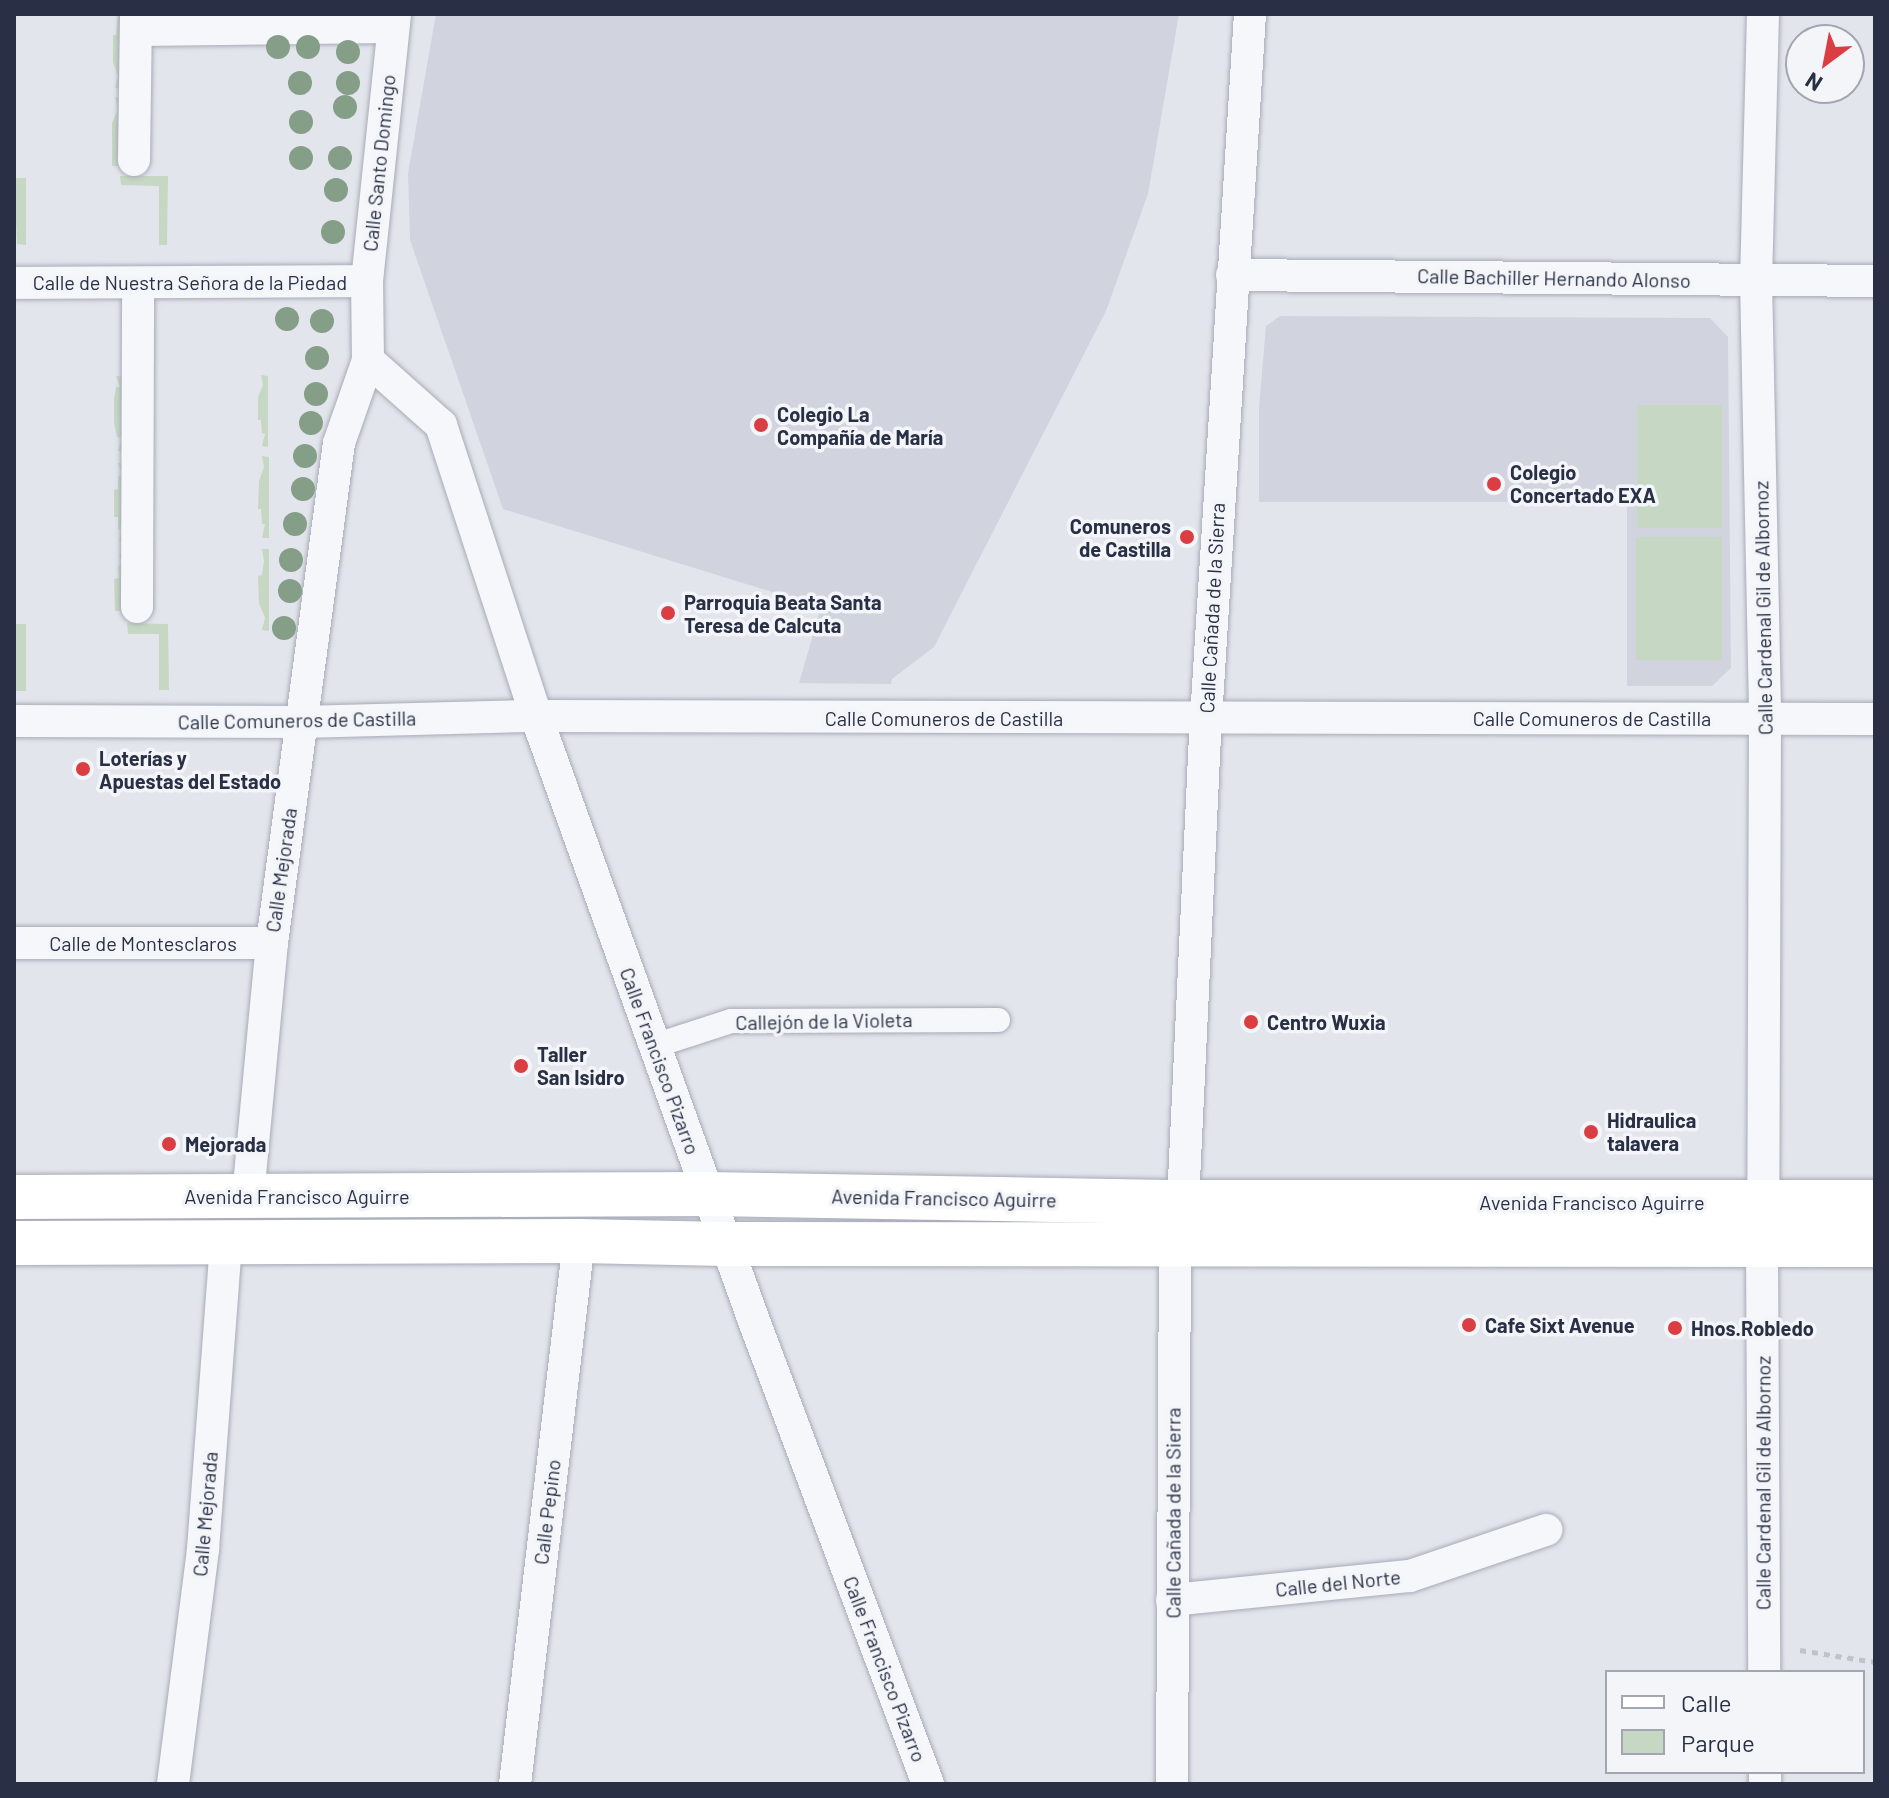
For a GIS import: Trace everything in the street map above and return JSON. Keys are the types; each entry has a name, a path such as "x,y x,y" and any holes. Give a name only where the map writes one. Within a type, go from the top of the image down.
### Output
{"main road":[{"name":"Avenida Francisco Aguirre","path":"14,1197 708,1194 1179,1222 1762,1245 1875,1245"},
{"name":"Avenida Francisco Aguirre","path":"14,1243 579,1241 726,1244 1179,1222 1763,1202 1875,1202"}],"street":[{"name":"Calle Cañada de la Sierra","path":"1172,1784 1179,1222 1232,275 1250,14"},
{"name":"Calle Cardenal Gil de Albornoz","path":"1763,14 1756,280 1765,718 1763,1202"},
{"path":"134,160 136,22 394,20"},
{"name":"Calle Santo Domingo","path":"368,360 367,281 394,20"},
{"name":"Calle Bachiller Hernando Alonso","path":"1232,275 1875,281"},
{"name":"Calle de Nuestra Señora de la Piedad","path":"14,283 367,281"},
{"path":"137,607 138,284"},
{"name":"Calle Francisco Pizarro","path":"368,360 441,425 536,716 654,1046 928,1784"},
{"name":"Calle Mejorada","path":"248,1196 272,943 339,443 368,360"},
{"name":"Calle Comuneros de Castilla","path":"14,721 301,722 536,716 1875,719"},
{"name":"Calle de Montesclaros","path":"14,943 272,943"},
{"name":"Callejón de la Violeta","path":"654,1046 731,1021 998,1020"},
{"name":"Calle Pepino","path":"515,1784 579,1241"},
{"name":"Calle Mejorada","path":"173,1784 203,1549 226,1244"},
{"name":"Calle Cardenal Gil de Albornoz","path":"1762,1245 1764,1658"},
{"name":"Calle del Norte","path":"1172,1600 1410,1576 1546,1530"}],"path":[{"path":"1764,1658 1875,1662"}],"shaded area":[{"name":"Colegio La Compañía de María","path":"436,14 1179,14 1148,194 1106,311 934,647 892,679 891,684 799,683 821,607 503,509 410,240 408,173"},
{"name":"Colegio Concertado EXA","path":"1280,316 1710,318 1728,337 1731,668 1712,686 1627,686 1627,502 1259,502 1259,407 1266,326"}],"green space":[{"path":"118,14 122,14 121,88 115,88 118,76 113,62 113,35 116,35"},
{"path":"115,97 121,98 121,166 112,166 112,123 118,109"},
{"path":"120,176 168,176 167,245 159,245 159,186 121,185"},
{"path":"14,178 26,178 26,245 17,244"},
{"path":"261,375 268,376 268,447 262,446 265,434 262,433 261,420 258,420 258,397 263,385"},
{"path":"116,376 125,377 126,451 118,451 122,438 117,437 114,423 116,387 120,387"},
{"path":"1637,405 1722,405 1722,528 1637,528"},
{"path":"262,456 269,457 269,538 262,538 265,524 262,524 261,509 258,509 259,481 264,467"},
{"path":"118,463 125,463 127,542 119,542 122,530 118,529 118,517 114,517 114,490 118,489 118,476 122,475"},
{"path":"1636,537 1722,537 1722,660 1636,660"},
{"path":"262,549 269,549 269,631 262,630 265,618 259,603 258,576 262,575 264,561"},
{"path":"119,554 126,554 127,611 115,611 114,579 119,578 118,566 122,564"},
{"path":"127,623 168,624 169,690 159,690 159,634 128,634"},
{"path":"14,624 26,624 26,691 14,691"}],"place":[{"name":"Colegio La Compañía de María","path":"761,425"},
{"name":"Colegio Concertado EXA","path":"1494,484"},
{"name":"Comuneros de Castilla","path":"1187,537"},
{"name":"Parroquia Beata Santa Teresa de Calcuta","path":"668,613"},
{"name":"Loterías y Apuestas del Estado","path":"83,769"},
{"name":"Centro Wuxia","path":"1251,1022"},
{"name":"Taller San Isidro","path":"521,1066"},
{"name":"Hidraulica talavera","path":"1591,1132"},
{"name":"Mejorada","path":"169,1144"},
{"name":"Cafe Sixt Avenue","path":"1469,1325"},
{"name":"Hnos.Robledo","path":"1675,1328"}]}
